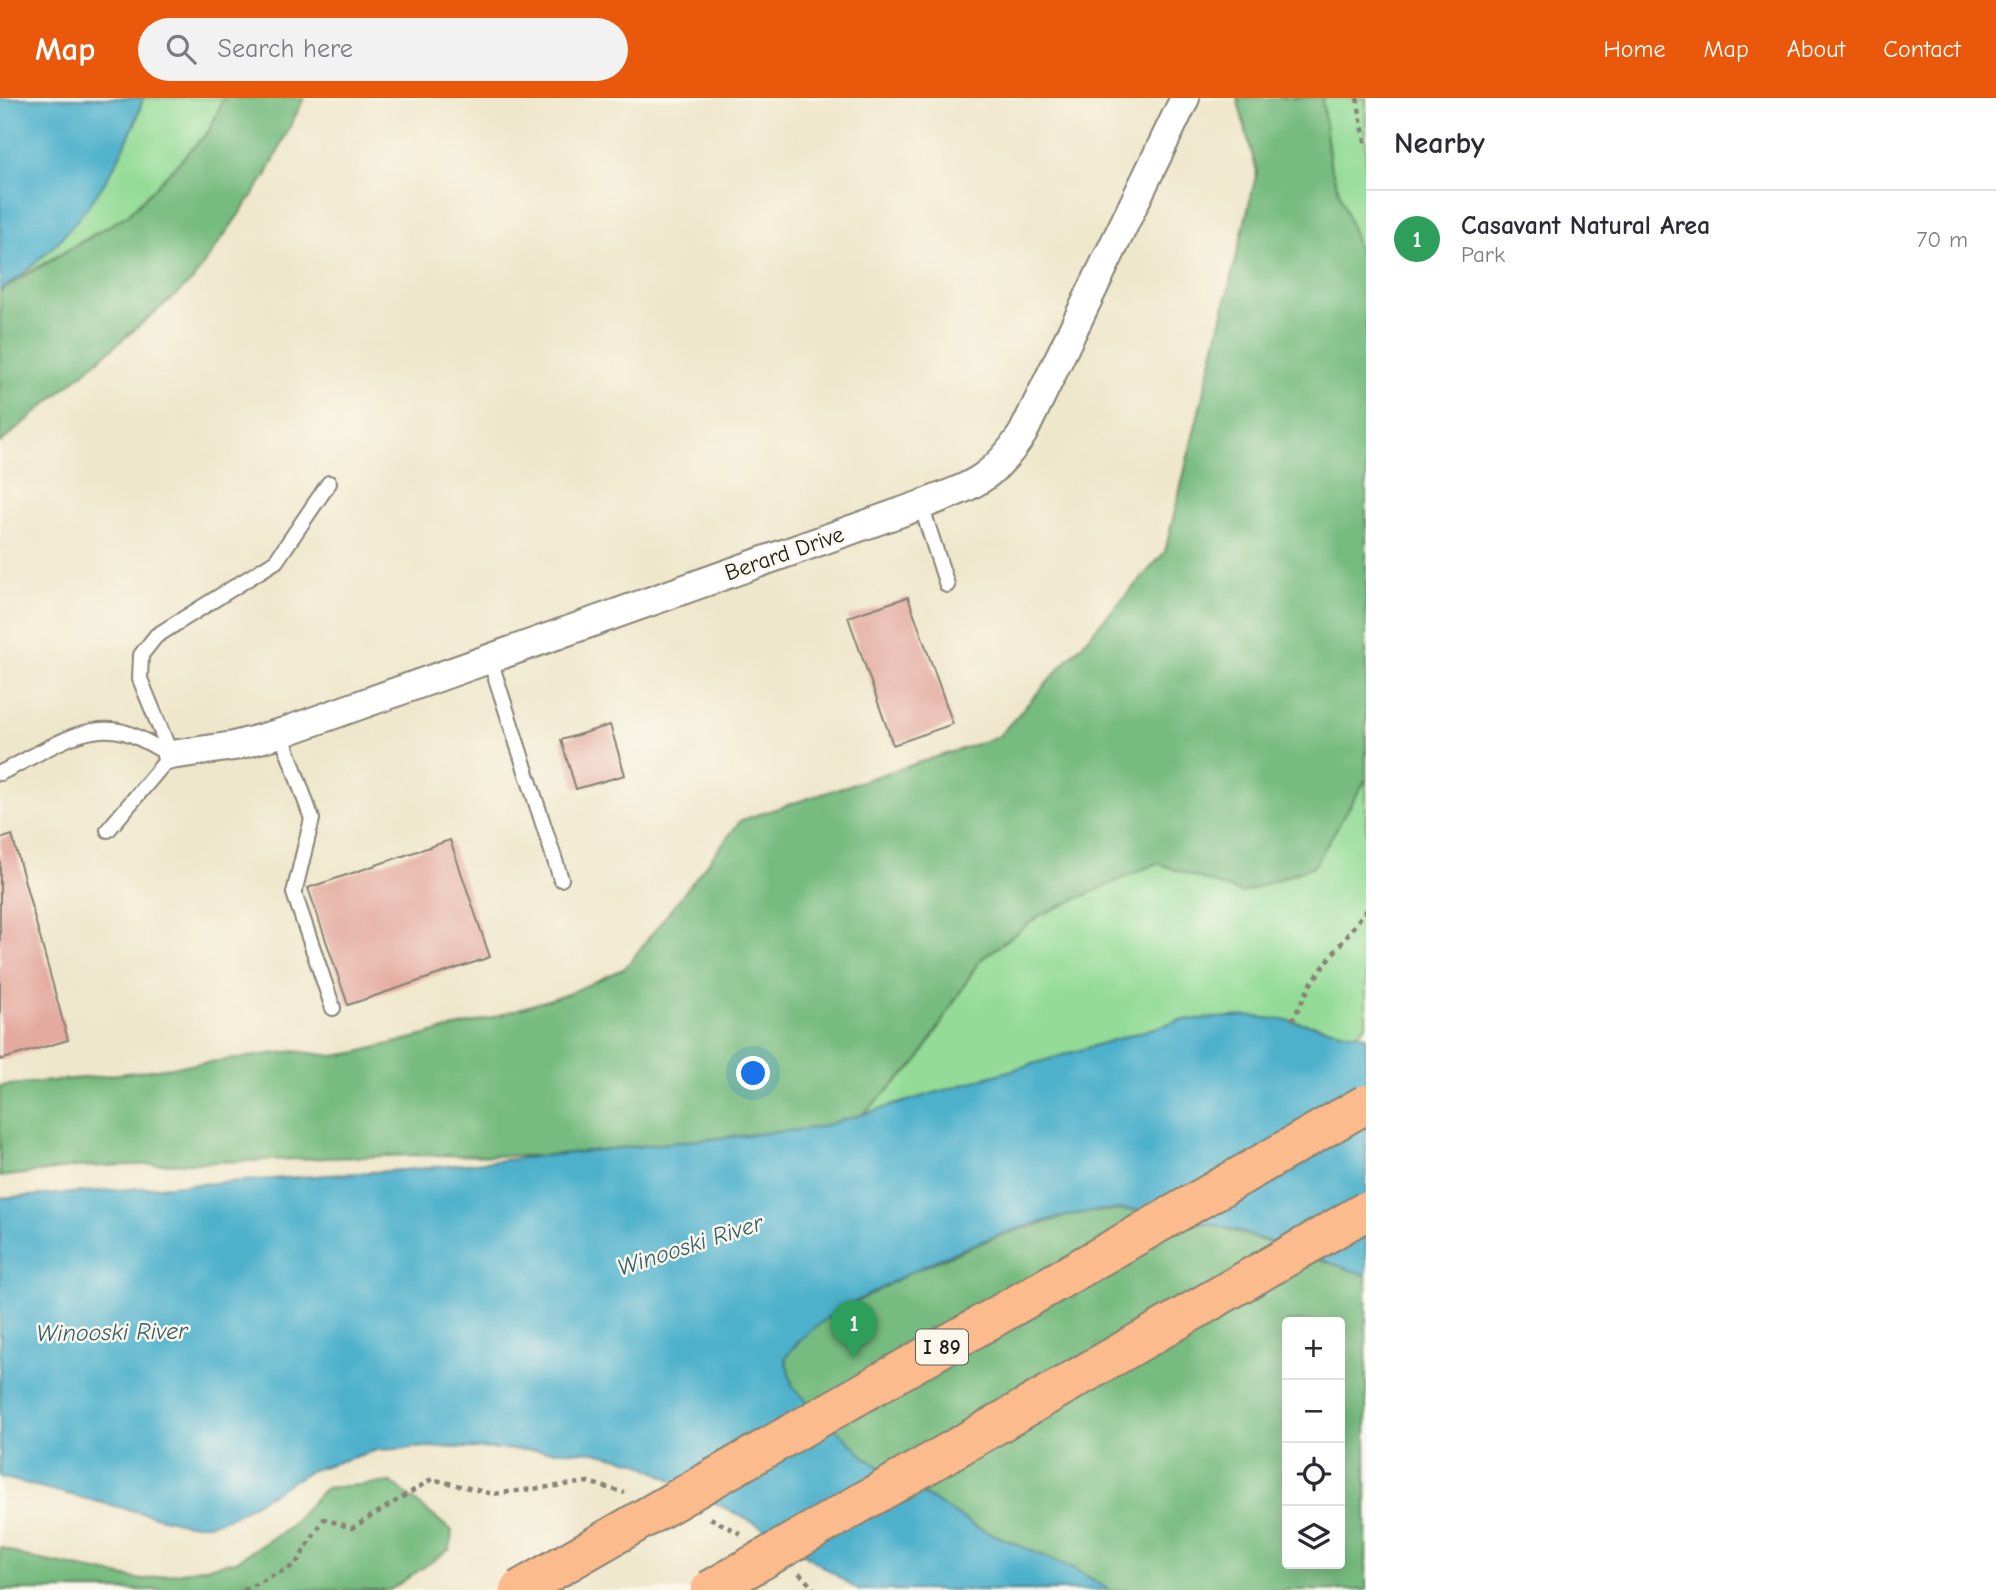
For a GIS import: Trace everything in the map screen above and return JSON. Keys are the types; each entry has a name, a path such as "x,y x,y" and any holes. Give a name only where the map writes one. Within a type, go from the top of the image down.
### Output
{"highway":[{"name":"I 89","path":"519,1590 1366,1104"},
{"path":"710,1590 1366,1210"}],"street":[{"name":"Berard Drive","path":"171,755 234,746 281,733 920,505 986,478 1006,458 1017,442 1185,98"}],"lane":[{"path":"171,755 140,679 141,655 156,636 276,561 329,483"},
{"path":"920,505 947,585"},
{"path":"489,657 561,878"},
{"path":"0,773 63,741 97,731 126,732 171,755"},
{"path":"281,733 312,819 294,893 333,1008"},
{"path":"108,831 171,755"}],"path":[{"path":"1357,98 1366,146"},
{"path":"1292,1021 1312,982 1366,910"},
{"path":"243,1590 295,1565 324,1519 352,1528 432,1479 494,1494 588,1482 639,1497"},
{"path":"701,1516 749,1539"},
{"path":"792,1567 815,1590"}],"green space":[{"path":"143,98 224,98 209,131 129,214 15,280 63,237 136,123"},
{"path":"224,98 304,98 266,176 192,281 0,443 0,291 129,214 209,131"},
{"path":"1237,98 1322,98 1330,164 1366,272 1366,779 1314,866 1242,893 1157,863 1040,915 979,961 918,1061 861,1116 816,1128 540,1156 414,1155 77,1167 0,1177 0,1086 104,1076 294,1051 333,1056 354,1053 480,1021 570,993 625,968 741,820 998,737 1165,552 1257,172"},
{"path":"1322,98 1366,98 1366,272 1330,164"},
{"path":"1366,779 1366,1025 1357,1034 1292,1021 1181,1020 861,1116 918,1061 979,961 1040,915 1157,863 1242,893 1314,866"},
{"path":"1135,1210 1221,1227 1366,1275 1366,1590 1109,1590 1076,1570 976,1527 867,1459 793,1388 785,1358 798,1340 816,1324 913,1271 996,1237 1080,1212"},
{"path":"391,1482 452,1531 450,1549 390,1590 0,1590 0,1547 26,1557 142,1580 236,1561 288,1528 325,1488"}],"water":[{"path":"0,98 143,98 120,155 88,206 48,252 0,291"},
{"name":"Winooski River","path":"1248,1016 1292,1021 1366,1036 1366,1275 1252,1236 1194,1220 1135,1210 1076,1214 1010,1231 918,1269 820,1323 785,1358 793,1388 867,1459 976,1527 1076,1570 1109,1590 858,1590 773,1533 639,1463 595,1452 432,1447 377,1450 312,1470 231,1517 208,1524 186,1524 0,1477 0,1198 416,1169 816,1128 1181,1020"}],"building":[{"path":"908,597 953,724 893,745 848,617"},
{"path":"610,725 625,775 576,789 561,740"},
{"path":"12,835 68,1040 0,1060 0,839"},
{"path":"450,840 490,957 348,1005 308,888"}],"place":[{"name":"Casavant Natural Area","path":"854,1358"}]}
